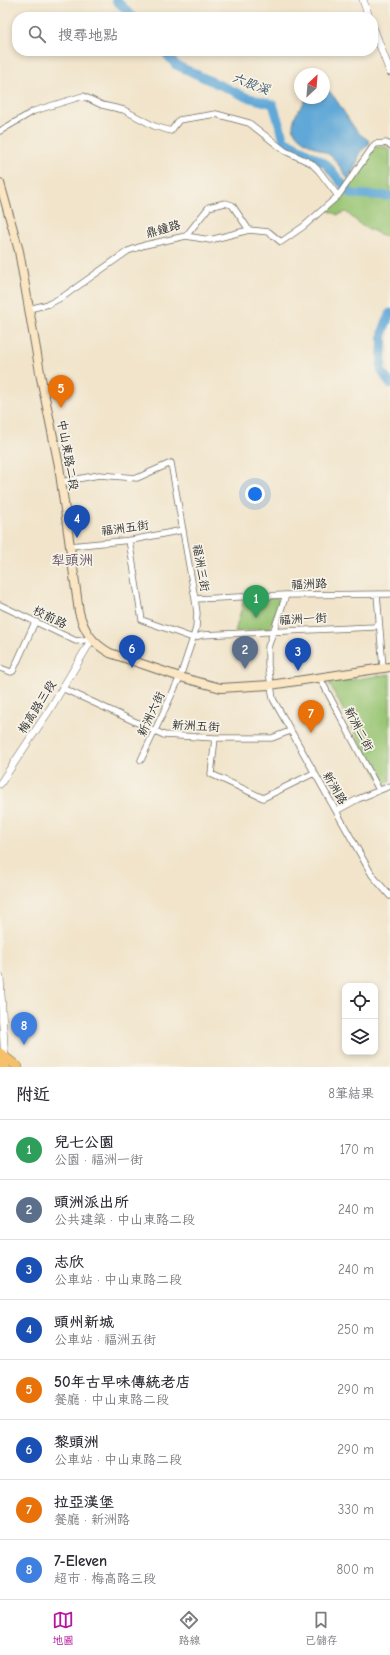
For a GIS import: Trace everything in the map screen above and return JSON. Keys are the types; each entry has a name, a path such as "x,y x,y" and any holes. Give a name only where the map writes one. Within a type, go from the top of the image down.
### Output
{"main road":[{"name":"中山東路二段","path":"0,183 19,251 61,482 79,612 84,629 101,648 110,653 180,677 221,688 270,685 387,667"},
{"path":"2,1054 5,1067"},
{"path":"2,1054 18,1067"}],"street":[{"path":"363,0 367,12"},
{"path":"378,40 390,72"},
{"path":"0,132 34,111 82,96 102,105 124,110 154,126 171,131 179,120 216,114 249,123 285,151 311,163 338,196"},
{"path":"186,236 210,240 249,230 269,232 281,242 304,226 338,196 375,144 386,143 390,145"},
{"name":"鼎鐘路","path":"29,309 48,304 64,296 128,251 145,244 186,236 210,207 225,203 232,205 249,230"},
{"name":"福洲三街","path":"61,482 99,475 137,478 171,462 197,612 196,628 180,677"},
{"name":"福洲五街","path":"70,546 129,540 183,530"},
{"name":"福洲一街","path":"129,540 142,620 193,638 202,635 374,627 379,623"},
{"path":"377,594 379,623 387,667"},
{"name":"福洲路","path":"270,685 268,655 270,640 286,595 390,594"},
{"path":"195,599 286,595"},
{"name":"校前路","path":"0,605 76,641 92,639"},
{"path":"0,668 11,672 13,671 35,622"},
{"name":"梅高路三段","path":"0,784 50,709 92,639"},
{"name":"新洲六街","path":"141,760 180,677"},
{"name":"新洲二街","path":"320,678 379,790"},
{"name":"新洲路","path":"270,685 273,699 290,732 372,875 390,896"},
{"name":"新洲五街","path":"62,688 155,731 171,736 272,738 290,732"},
{"path":"215,738 211,774 263,798 314,773"},
{"path":"336,811 390,786"},
{"path":"0,977 2,1054"}],"green space":[{"path":"375,147 385,147 390,149 390,239 361,225 346,212 338,215 328,210 340,199"},
{"path":"276,597 280,602 270,628 235,632 244,599"},
{"path":"390,674 390,782 382,784 329,683"}],"water":[{"path":"330,92 334,97 354,127 370,143 359,153 357,164 348,179 331,156 306,142 295,133 293,127 296,114 303,104 330,104"}],"waterway":[{"name":"六股溪","path":"116,0 128,12"},
{"name":"六股溪","path":"168,56 176,65 246,97 273,104 284,140 326,164 351,194 390,196"},
{"name":"六股溪","path":"390,313 383,331 381,370 390,384"}],"place":[{"name":"50年古早味傳統老店","path":"61,408"},
{"name":"頭州新城","path":"77,538"},
{"name":"兒七公園","path":"256,618"},
{"name":"黎頭洲","path":"132,668"},
{"name":"頭洲派出所","path":"245,669"},
{"name":"志欣","path":"298,671"},
{"name":"拉亞漢堡","path":"311,733"},
{"name":"7-Eleven","path":"24,1045"}],"district":[{"name":"犁頭洲","path":"72,560"}]}
